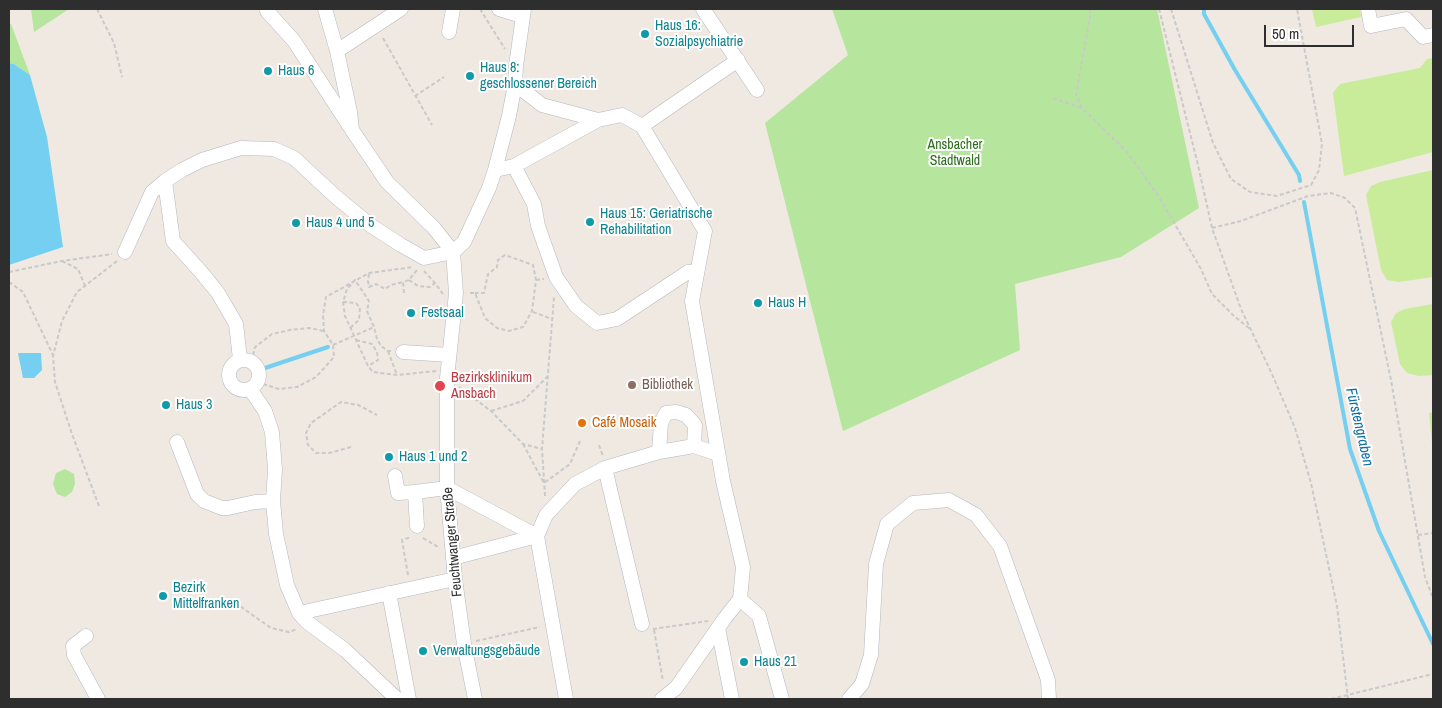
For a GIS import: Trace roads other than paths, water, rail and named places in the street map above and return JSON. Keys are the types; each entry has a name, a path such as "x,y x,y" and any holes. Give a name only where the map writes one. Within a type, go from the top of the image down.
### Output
{"lane":[{"path":"325,9 337,51 352,130"},
{"path":"337,51 401,9"},
{"path":"449,32 453,9"},
{"path":"125,252 152,192 182,170 202,160 241,148 274,149 294,158 370,225 424,258 453,252 464,242 489,188 509,116 515,84 523,12 499,9"},
{"path":"703,9 757,90"},
{"path":"1368,9 1371,26 1406,19 1423,37 1433,35"},
{"path":"268,11 294,41 387,182 434,228 453,252"},
{"path":"642,126 738,60"},
{"path":"515,84 542,105 598,120"},
{"path":"495,170 514,166 598,120 622,115 642,126 705,231 692,301 723,481 743,567 740,599 676,688 664,698"},
{"path":"514,166 534,204 538,226 556,277 576,306 597,323 617,319 688,272 698,271"},
{"path":"165,181 173,241 218,293 236,324 246,360 258,368 259,375 254,385 244,390 238,389 232,386 228,374 234,362 246,360"},
{"name":"Feuchtwanger Straße","path":"453,252 456,300 447,374 447,488 455,579 464,644 475,699"},
{"path":"403,352 449,354"},
{"path":"254,385 266,411 272,432 275,469 273,501 276,534 287,585 303,618 345,650 397,699"},
{"path":"659,452 662,423 666,413 676,412 686,415 695,426 694,446"},
{"path":"177,442 197,494 204,501 222,508 228,508 255,502 273,501"},
{"path":"566,699 537,536 546,515 575,484 605,465 694,446 718,454"},
{"path":"605,465 648,627"},
{"path":"395,476 398,493 447,488 537,536"},
{"path":"415,492 416,533"},
{"path":"849,699 862,684 871,655 876,564 887,524 913,503 949,500 976,514 1000,546 1048,680 1049,699"},
{"path":"453,555 537,536"},
{"path":"303,618 389,593 455,579"},
{"path":"389,593 410,699"},
{"path":"740,599 759,616 782,699"},
{"path":"721,623 732,699"},
{"path":"86,636 73,646 74,655 98,699"}],"water":[{"path":"9,63 14,64 30,75 47,137 63,247 9,265"},
{"path":"18,353 41,353 42,370 34,378 23,378"}],"waterway":[{"name":"Fürstengraben","path":"1204,9 1204,14 1235,70 1299,175 1300,181"},
{"name":"Fürstengraben","path":"1304,202 1350,449 1379,531 1433,644"},
{"path":"265,368 328,347"}],"place":[{"name":"Haus 16: Sozialpsychiatrie","path":"645,34"},
{"name":"Haus 6","path":"268,71"},
{"name":"Haus 8: geschlossener Bereich","path":"470,76"},
{"name":"Haus 15: Geriatrische Rehabilitation","path":"590,222"},
{"name":"Haus 4 und 5","path":"296,223"},
{"name":"Haus H","path":"758,303"},
{"name":"Festsaal","path":"411,313"},
{"name":"Bibliothek","path":"632,385"},
{"name":"Bezirksklinikum Ansbach","path":"440,386"},
{"name":"Haus 3","path":"166,405"},
{"name":"Café Mosaik","path":"582,423"},
{"name":"Haus 1 und 2","path":"389,457"},
{"name":"Bezirk Mittelfranken","path":"163,596"},
{"name":"Verwaltungsgebäude","path":"423,651"},
{"name":"Haus 21","path":"744,662"}],"park label":[{"name":"Ansbacher Stadtwald","path":"955,154"}]}
